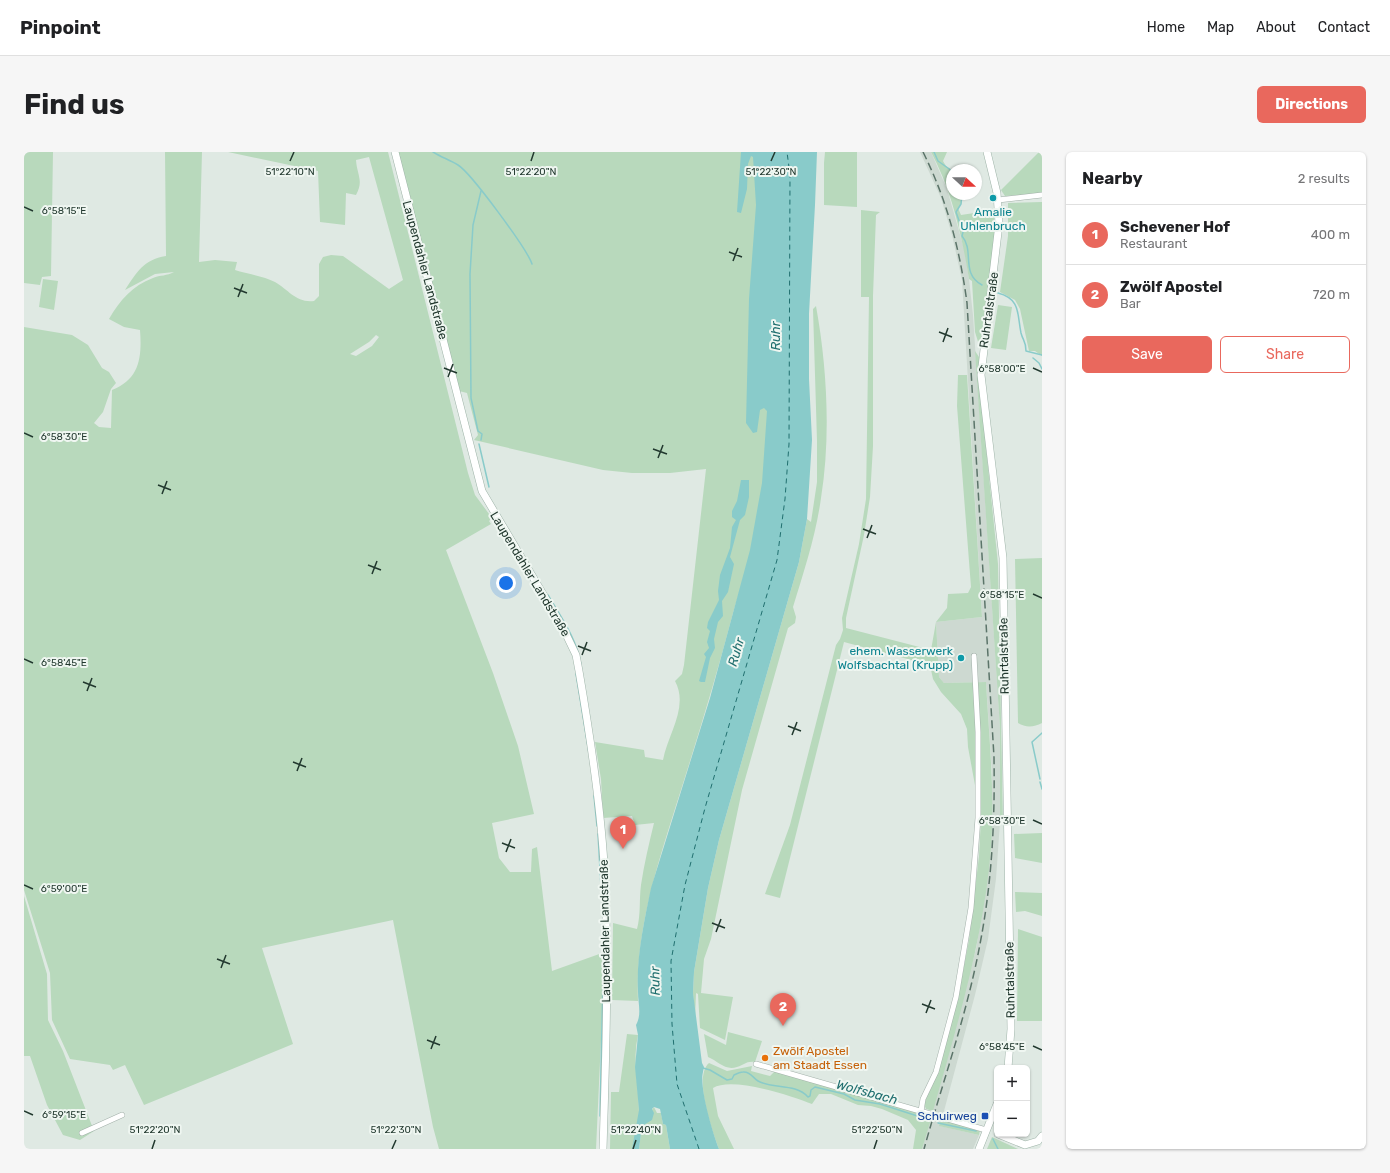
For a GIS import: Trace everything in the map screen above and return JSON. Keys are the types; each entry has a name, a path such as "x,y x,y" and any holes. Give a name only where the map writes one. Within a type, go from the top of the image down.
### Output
{"main road":[{"name":"Laupendahler Landstraße","path":"395,152 482,492 544,599 563,628 574,650 578,666 596,778 604,864 607,952 603,1149"},
{"name":"Ruhrtalstraße","path":"987,152 998,200 999,224 997,254 981,375 1003,558 1011,1029 1008,1065"},
{"path":"979,1149 994,1111"},
{"path":"986,1130 994,1133"},
{"path":"1005,1137 1020,1144 1030,1146 1038,1141 1042,1136"}],"street":[{"path":"998,200 1042,195"},
{"path":"921,1111 923,1099 936,1072 956,997 971,908 978,818 978,732 974,656"},
{"path":"756,1064 986,1130"},
{"path":"82,1133 122,1115"}],"shaded area":[{"path":"920,152 931,152 946,187 946,200 950,200 965,252 969,279 973,315 1000,728 1000,822 996,879 988,939 975,995 940,1126 979,1135 973,1149 922,1149 976,949 991,848 992,772 986,682 944,683 939,677 936,622 982,617 962,280 952,235 941,198"}],"green space":[{"path":"24,152 53,152 51,276 42,277 40,285 24,283"},
{"path":"165,152 202,152 199,262 215,260 237,262 235,270 271,280 297,298 314,301 319,296 319,264 323,257 331,255 343,256 389,289 403,280 369,157 356,160 360,186 356,195 346,193 345,225 320,222 318,171 228,152 388,152 468,473 475,495 492,518 489,521 491,524 446,550 493,673 518,746 534,814 492,823 499,858 510,872 531,872 532,849 537,847 552,971 602,953 602,1018 596,1149 439,1149 433,1127 393,920 262,948 293,1044 144,1105 125,1065 113,1070 110,1065 70,1059 52,1020 50,973 24,890 24,327 72,335 88,345 102,368 109,372 116,383 111,389 103,412 94,423 99,427 111,428 112,390 128,380 134,373 139,358 141,340 140,330 124,327 109,319 122,300 133,289 153,278 174,272 155,274 125,290 141,268 152,260 166,256","holes":["376,335 379,337 372,346 356,356 350,354 369,342"]},
{"path":"398,152 760,152 770,341 768,436 763,483 756,530 749,561 650,895 640,948 638,1001 612,1000 613,923 637,929 642,877 654,823 635,825 632,816 603,818 601,779 595,742 644,750 645,757 663,760 679,711 679,691 675,681 682,674 684,665 706,469 670,473 632,473 603,470 474,440 478,435 467,393 459,391"},
{"path":"825,152 857,152 857,207 824,205"},
{"path":"931,152 947,152 943,161 946,166 946,185 945,182"},
{"path":"1039,152 1042,152 1042,194 1005,196 1001,190"},
{"path":"951,200 962,200 962,203 958,208 961,215 994,210 994,240 980,348 975,332 972,281 969,279"},
{"path":"1042,202 1042,356 1035,351 1029,351 1020,309 1015,300 1000,292 1008,236 1008,203"},
{"path":"861,210 880,212 876,215 873,296 873,446 870,497 864,535 846,618 846,628 931,650 936,622 939,677 944,683 986,682 992,807 991,848 987,882 976,948 933,1111 926,1109 924,1104 939,1067 958,998 969,940 979,856 981,818 968,747 967,729 961,714 941,692 933,679 930,665 844,642 780,898 765,894 790,825 836,645 843,630 842,618 859,544 866,499 869,297 861,297"},
{"path":"43,279 58,281 54,310 39,307"},
{"path":"998,305 1012,307 1006,350 991,348"},
{"path":"816,306 823,353 827,426 824,474 819,512 793,607 796,617 795,623 788,628 742,790 711,939 704,959 701,993 733,997 725,1040 700,1028 698,994 696,993 695,1018 693,993 694,972 708,888 719,840 799,562 807,519 811,522 817,482 813,309"},
{"path":"975,351 979,357 979,379 998,564 1003,822 1000,822 1000,728"},
{"path":"958,375 967,375 982,617 936,622 947,608 948,594 968,593 971,587 957,406"},
{"path":"1042,558 1042,723 1027,726 1018,723 1015,559"},
{"path":"1042,833 1042,863 1015,858 1014,834"},
{"path":"1015,892 1042,893 1042,916 1025,911 1016,912"},
{"path":"24,896 47,974 48,1020 63,1051 94,1131 80,1140 63,1135 47,1105 30,1056 24,1056"},
{"path":"1018,929 1042,937 1042,1021 1017,1021"},
{"path":"728,1032 762,1041 755,1062 749,1062 737,1067 729,1068 708,1057 704,1034 726,1045"},
{"path":"627,1034 638,1035 636,1045 636,1074 639,1102 637,1131 632,1149 610,1149 611,1092 619,1092"},
{"path":"709,1063 727,1071 752,1066 751,1071 770,1076 775,1071 928,1115 931,1119 922,1149 913,1149 916,1130 908,1120 882,1109 858,1105 831,1094 819,1094 812,1104 791,1096 762,1088 734,1084 722,1085 713,1088 718,1116 734,1149 719,1149 712,1130 703,1091 705,1070"},
{"path":"654,1107 657,1113 661,1113 663,1124 666,1125 670,1149 639,1149 642,1125"},
{"path":"941,1119 980,1130 979,1135 939,1126"},
{"path":"992,1137 1018,1149 987,1149"}],"water":[{"name":"Ruhr","path":"741,152 817,152 809,314 809,379 812,440 807,519 799,562 719,840 708,888 694,972 693,993 702,1063 704,1067 702,1079 703,1088 710,1122 719,1149 670,1149 666,1125 663,1124 660,1109 654,1107 652,1109 654,1113 652,1120 642,1126 639,1149 632,1149 639,1110 635,1067 638,1035 636,1025 639,1013 638,966 641,940 651,888 710,698 750,550 762,483 767,411 764,408 760,410 757,432 753,433 746,423 749,299 756,205 753,157 751,156 748,164 747,189 741,213 737,212"},
{"path":"741,480 749,480 749,497 745,515 740,520 730,557 734,564 728,592 722,601 723,616 718,622 714,639 715,648 710,658 705,682 701,682 699,681 706,657 704,654 709,648 707,642 710,631 707,628 708,622 719,600 718,591 720,575 730,548 732,527 736,520 732,517 732,511 737,501"}],"waterway":[{"path":"433,152 458,165 465,171 510,228 532,264"},
{"path":"934,152 938,161 946,167"},
{"path":"481,191 473,225 470,274 471,398 478,431 482,434 481,440"},
{"path":"961,200 961,204 956,212 963,232 962,236 968,248 969,268 975,280 982,285"},
{"path":"998,293 1011,299 1017,308 1021,333 1026,351 1042,355"},
{"path":"1033,358 1039,363 1042,369"},
{"path":"479,444 489,487"},
{"path":"548,595 572,637 581,665"},
{"path":"576,674 589,753"},
{"path":"1040,779 1032,742 1042,733"},
{"path":"1040,782 1042,789"},
{"path":"594,796 597,826"},
{"path":"598,834 602,904"},
{"path":"600,1116 603,978"},
{"name":"Wolfsbach","path":"703,1068 710,1070 727,1080 732,1079 734,1075 738,1073 745,1072 758,1081 770,1085 791,1088 808,1097 810,1096 811,1090 815,1087 844,1094 855,1100 880,1104 930,1120"},
{"name":"Wolfsbach","path":"938,1123 976,1131"},
{"name":"Wolfsbach","path":"993,1139 998,1149"}],"ferry route":[{"path":"699,1149 677,1084 672,1024 671,961 685,885 705,808 777,560 785,499 789,444 790,175 787,152"}],"railway":[{"path":"923,152 946,207 961,264 967,303 994,757 992,851 980,944 962,1022 924,1149"}],"place":[{"name":"Amalie Uhlenbruch","path":"993,198"},
{"name":"ehem. Wasserwerk Wolfsbachtal (Krupp)","path":"961,658"},
{"name":"Schevener Hof","path":"623,849"},
{"name":"Zwölf Apostel","path":"783,1026"},
{"name":"Zwölf Apostel am Staadt Essen","path":"765,1058"},
{"name":"Schuirweg","path":"985,1116"}]}
